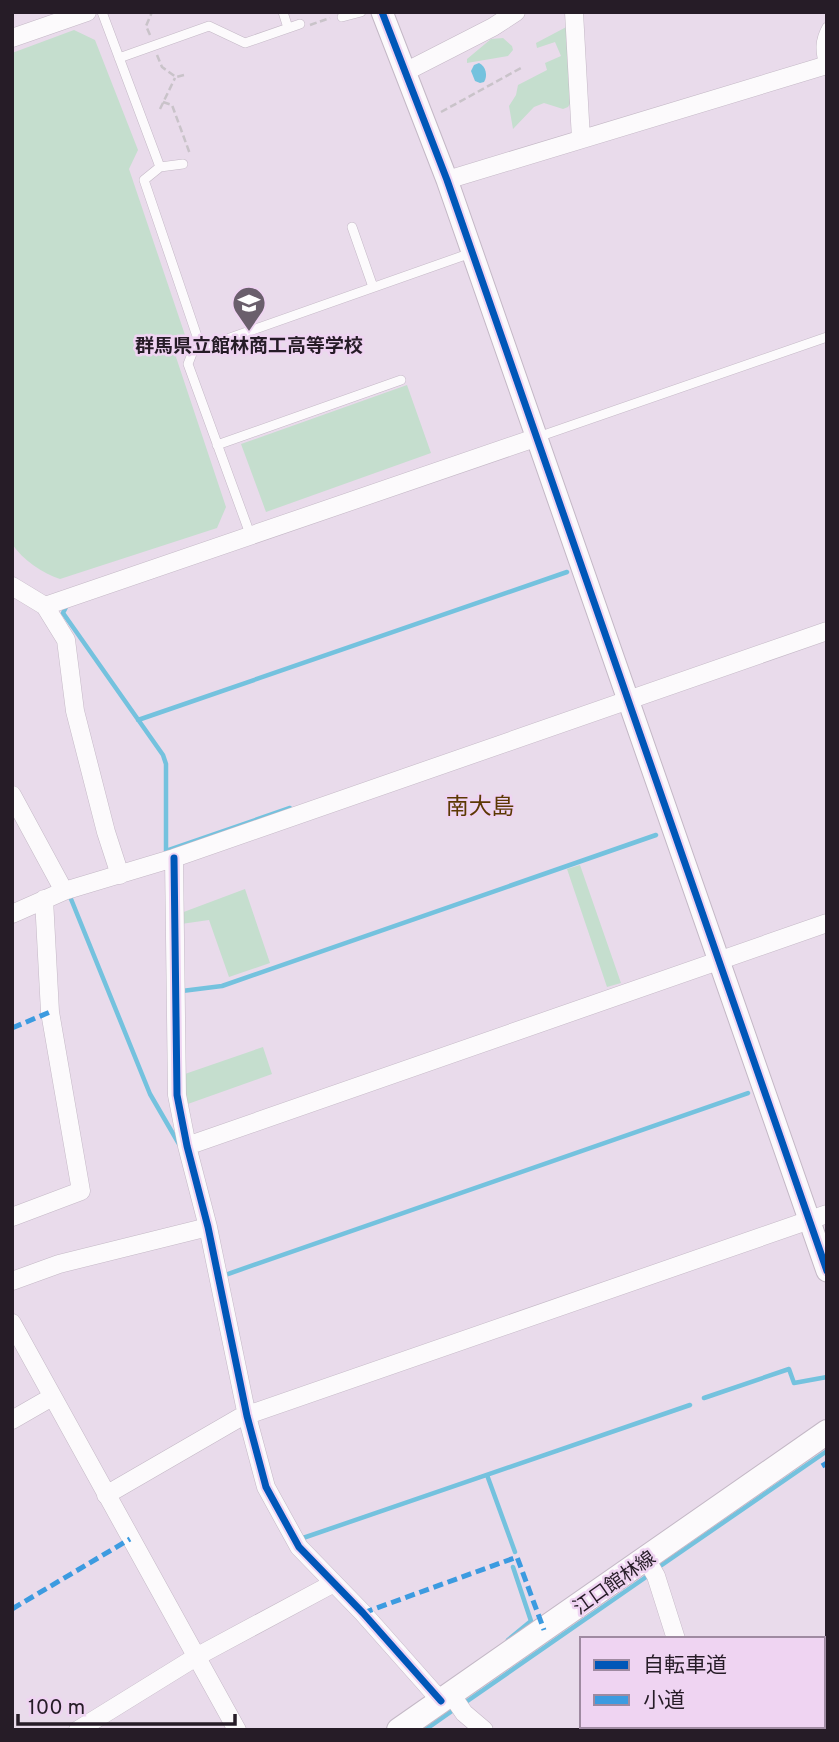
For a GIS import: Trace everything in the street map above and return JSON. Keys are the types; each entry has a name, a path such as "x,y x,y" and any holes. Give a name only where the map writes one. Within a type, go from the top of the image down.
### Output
{"main road":[{"name":"江口館林線","path":"399,1730 827,1432"}],"street":[{"path":"12,38 87,12"},
{"path":"382,12 447,180 719,961 818,1217 827,1270"},
{"path":"405,72 493,27 516,12"},
{"path":"574,12 581,139"},
{"path":"447,180 825,65"},
{"path":"46,606 538,437"},
{"path":"12,586 46,606 66,640 75,711 106,832 120,875"},
{"path":"12,914 64,891 174,858 827,631"},
{"path":"12,795 64,891"},
{"path":"174,858 177,1096 208,1227 247,1416 266,1487 299,1547 446,1698 484,1730"},
{"path":"12,1217 81,1191 50,1012 44,899"},
{"path":"187,1146 827,923"},
{"path":"106,1495 247,1416 818,1217"},
{"path":"12,1282 59,1264 208,1227"},
{"path":"12,1323 237,1730"},
{"path":"12,1420 52,1397"},
{"path":"646,1559 656,1576 675,1637"},
{"path":"78,1730 196,1657 334,1583"}],"lane":[{"path":"102,12 160,167"},
{"path":"283,12 288,28"},
{"path":"342,17 361,12"},
{"path":"119,58 209,26 245,43 300,24"},
{"path":"825,65 820,48 821,37 827,27"},
{"path":"183,164 160,167 144,180 201,348"},
{"path":"352,227 373,287"},
{"path":"250,534 188,364 192,351 472,252"},
{"path":"538,437 827,337"},
{"path":"218,445 401,380"}],"path":[{"path":"300,24 310,25 341,14 342,17"},
{"path":"424,121 521,68"},
{"path":"160,109 176,77"},
{"path":"163,102 172,105 191,155 187,164 183,164"}],"green space":[{"path":"572,24 576,94 568,107 563,109 544,103 534,107 513,129 509,106 516,95 518,85 547,70 545,63 561,56 555,42 537,48 536,43"},
{"path":"74,30 95,40 138,150 129,169 185,335 176,357 226,507 217,528 60,579 33,565 12,544 12,53"},
{"path":"503,38 512,46 513,50 508,56 467,63 467,59 491,39"},
{"path":"407,385 431,453 266,512 241,444"},
{"path":"580,865 621,983 607,987 567,869"},
{"path":"245,889 270,963 229,977 209,920 181,924 181,913"},
{"path":"263,1047 272,1074 185,1105 182,1075"}],"water":[{"path":"479,63 486,74 484,82 480,83 475,81 471,71 474,65"}],"waterway":[{"path":"138,720 567,572"},
{"path":"67,605 63,613 163,755 166,764 166,851 290,808"},
{"path":"182,991 222,986 656,835"},
{"path":"71,899 150,1094 179,1144"},
{"path":"225,1275 748,1093"},
{"path":"704,1398 789,1369 794,1383 827,1377"},
{"path":"303,1538 690,1405"},
{"path":"656,1569 827,1451"},
{"path":"487,1475 515,1552"},
{"path":"508,1640 531,1621 513,1567"},
{"path":"466,1702 649,1575"},
{"path":"425,1730 452,1711"}],"marked path":[{"path":"12,1028 50,1012"},
{"path":"822,1466 827,1463"},
{"path":"12,1609 130,1539"},
{"path":"363,1613 517,1557 544,1630"}],"cycle path":[{"path":"382,12 447,180 827,1271"},
{"path":"174,858 177,1095 208,1227 247,1416 266,1487 299,1547 363,1613 441,1701"}],"place":[{"name":"群馬県立館林商工高等学校","path":"249,333"}],"district":[{"name":"南大島","path":"480,806"}]}
